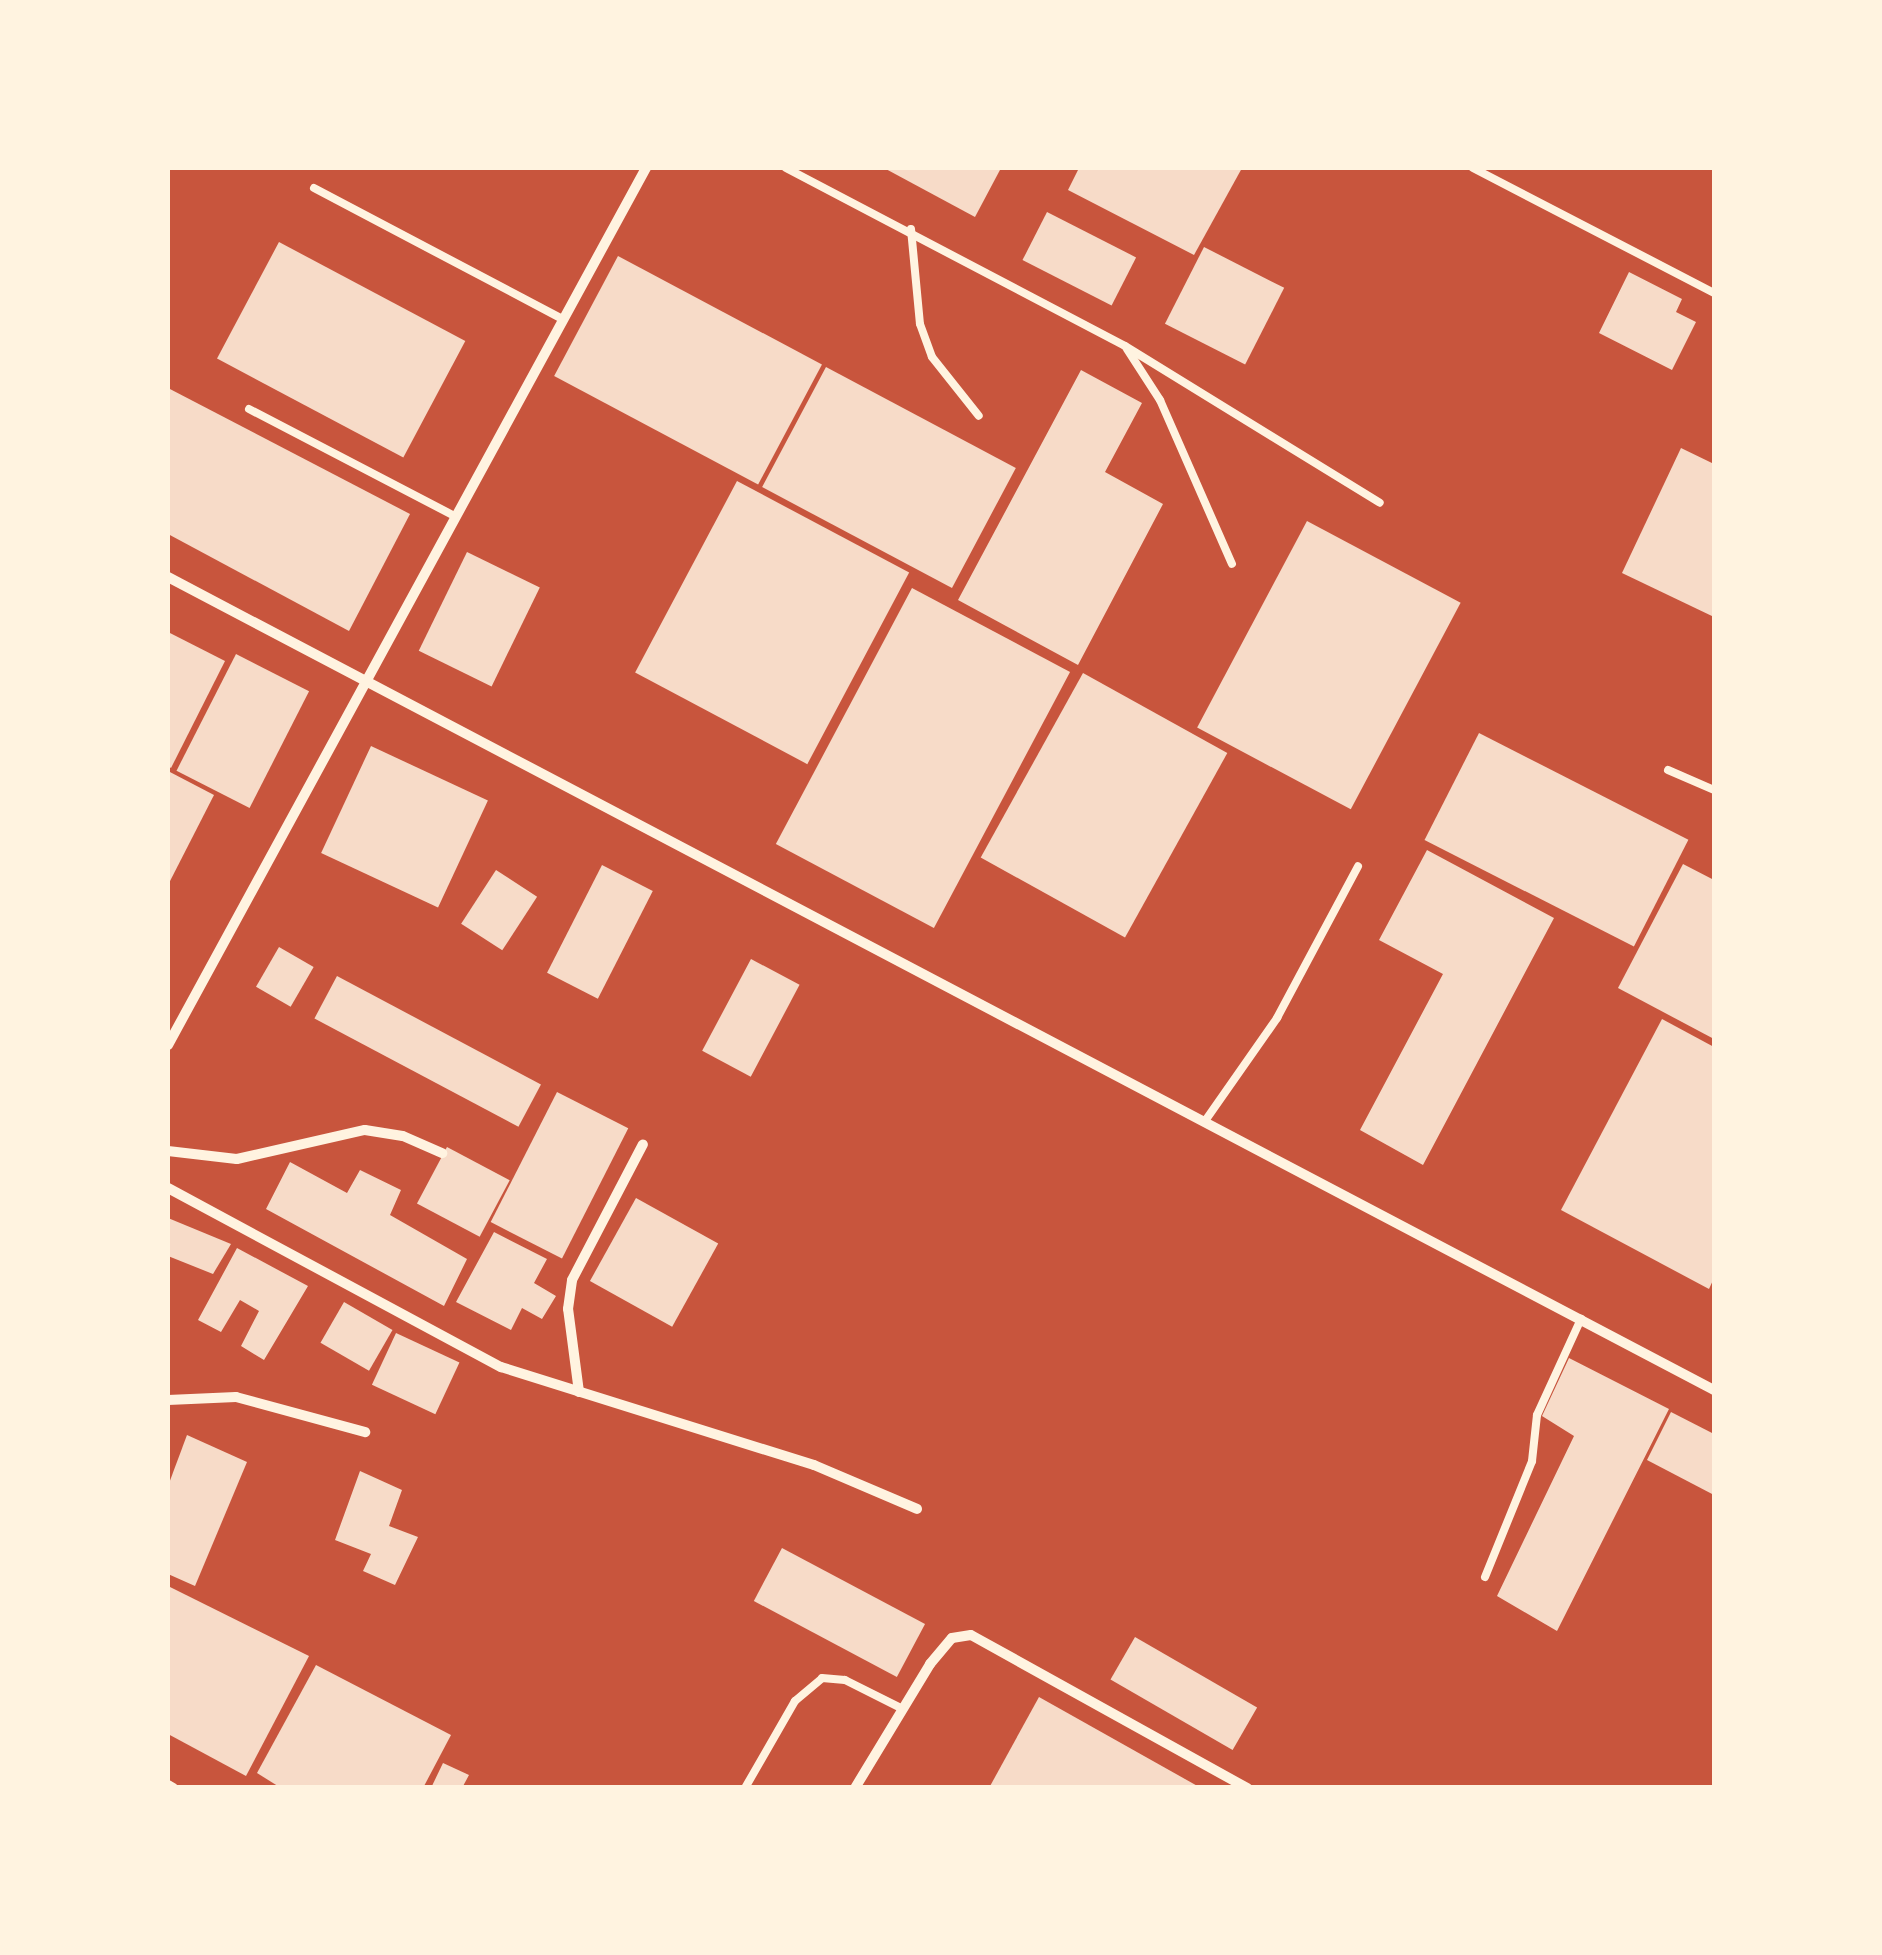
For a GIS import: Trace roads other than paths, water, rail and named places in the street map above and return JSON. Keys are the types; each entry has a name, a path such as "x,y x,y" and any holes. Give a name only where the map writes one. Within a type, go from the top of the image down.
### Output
{"street":[{"path":"168,1045 362,679 646,168"},
{"path":"168,578 1714,1390"},
{"path":"168,1151 237,1159 365,1130 402,1136 442,1153"},
{"path":"579,1392 568,1309 572,1280 643,1144"},
{"path":"168,1188 464,1350 579,1392 814,1465 917,1509"},
{"path":"168,1400 236,1397 366,1432"},
{"path":"854,1788 952,1638 970,1635 1246,1788"}],"lane":[{"path":"786,168 911,229 1125,346 1380,503"},
{"path":"1473,168 1714,293"},
{"path":"314,188 562,319"},
{"path":"911,229 920,324 932,357 979,416"},
{"path":"1125,346 1160,400 1232,564"},
{"path":"249,409 452,516"},
{"path":"1668,770 1714,790"},
{"path":"1204,1121 1277,1018 1358,866"},
{"path":"1485,1577 1532,1461 1536,1415 1582,1320"},
{"path":"745,1788 795,1701 822,1678 845,1680 903,1709"}]}
